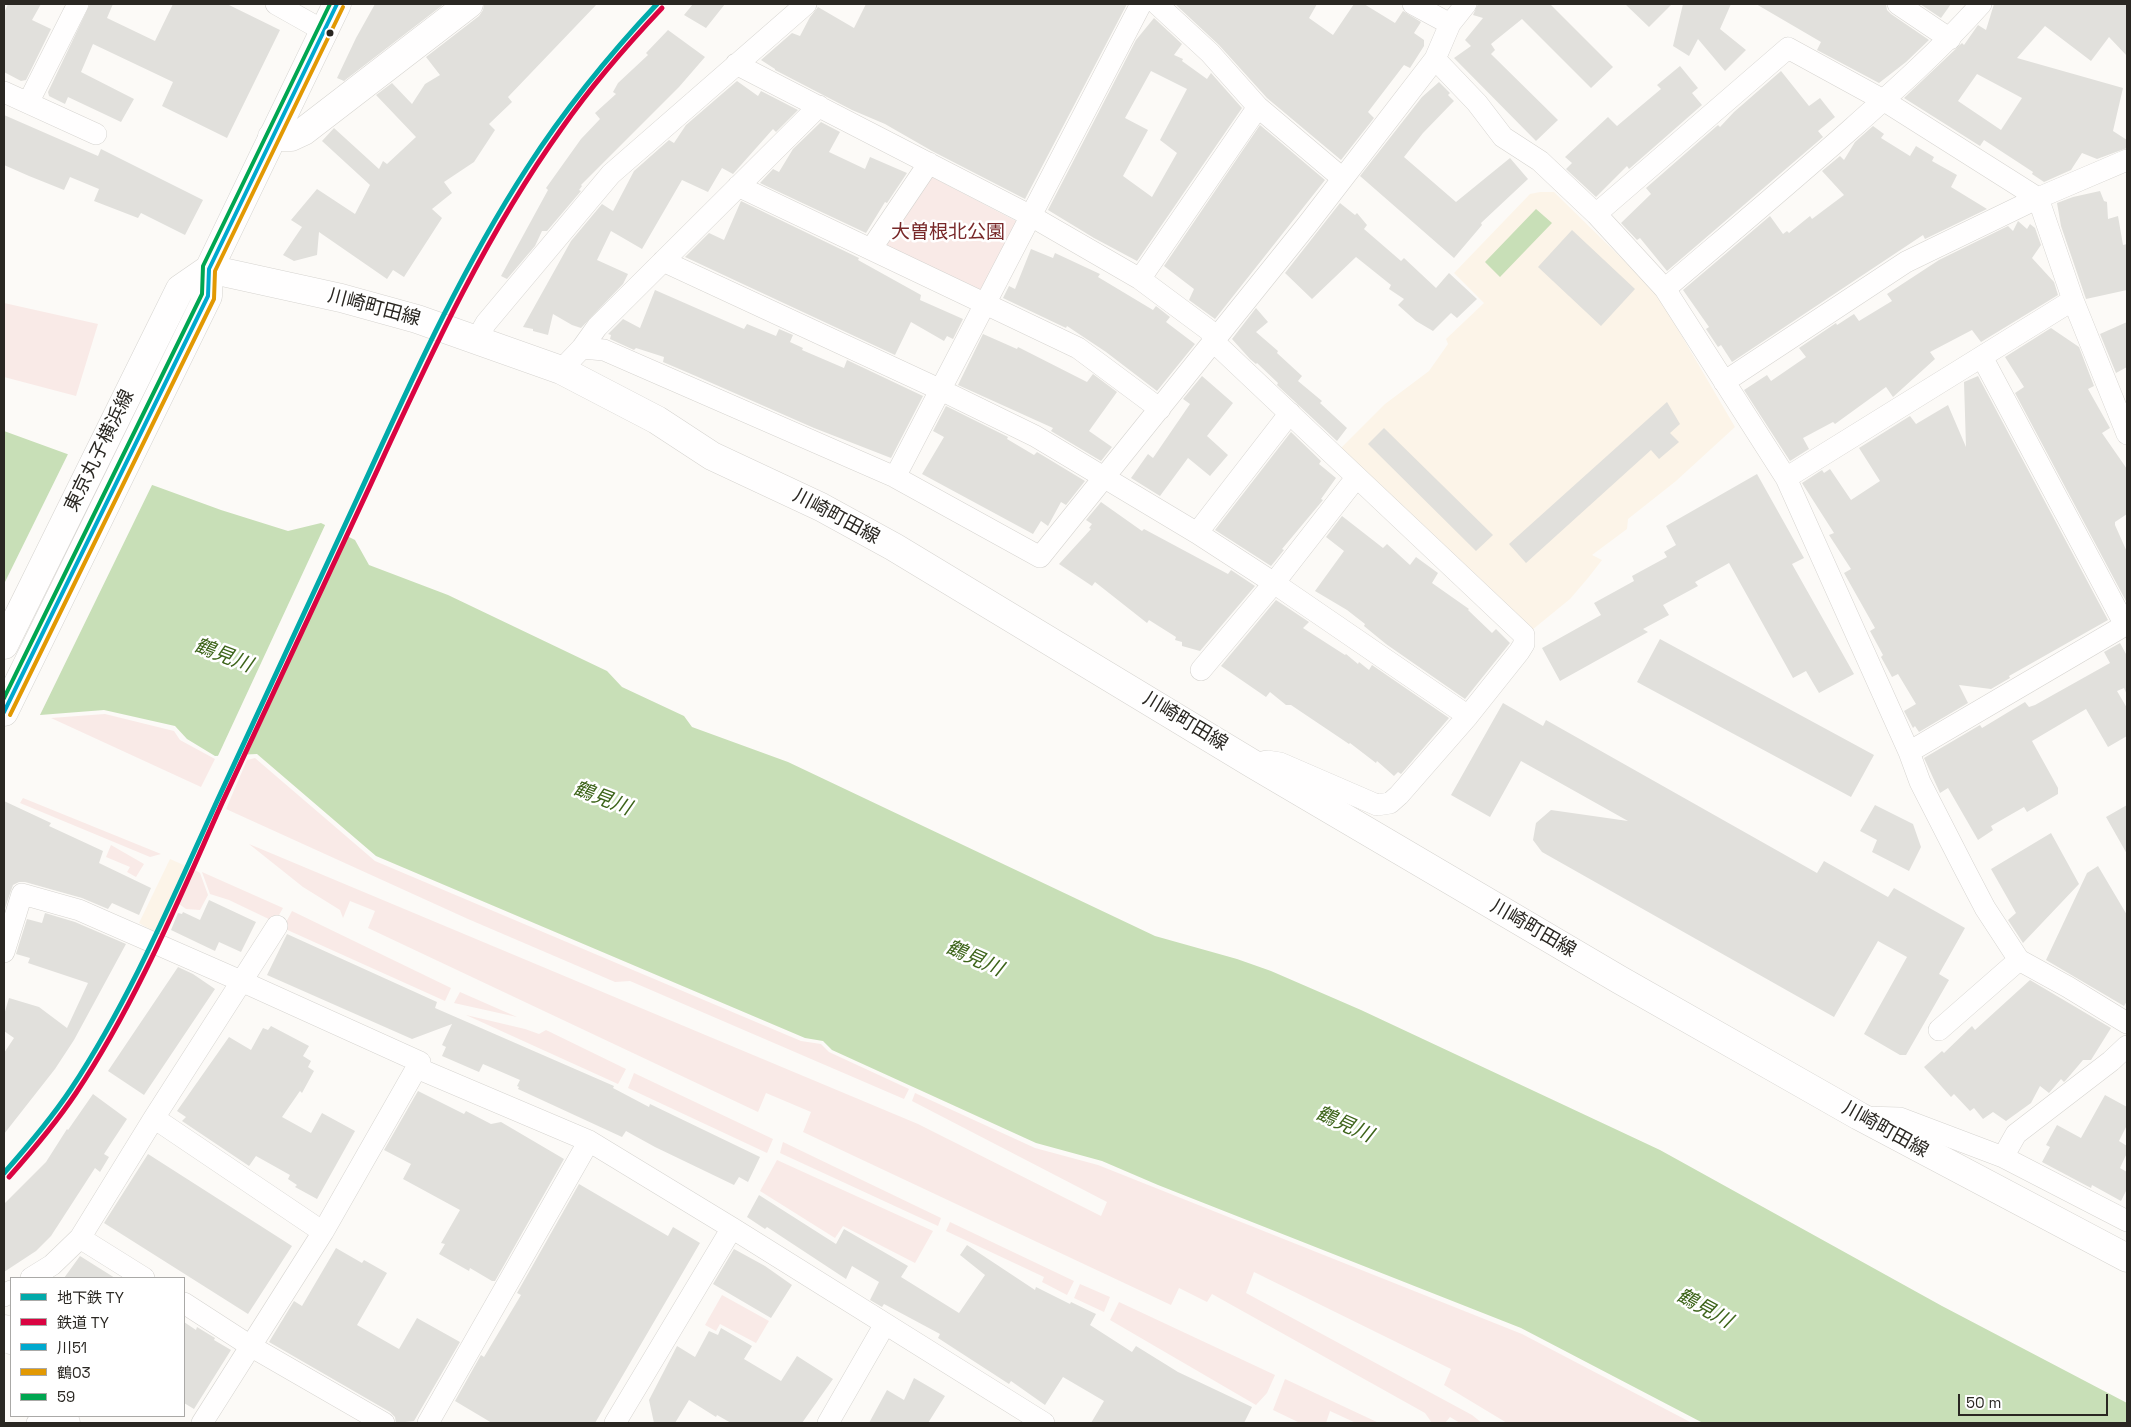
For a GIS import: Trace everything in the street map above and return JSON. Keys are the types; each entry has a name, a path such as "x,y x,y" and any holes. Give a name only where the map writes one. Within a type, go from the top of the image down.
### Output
{"main road":[{"name":"東京丸子横浜線","path":"4,712 208,296 209,269 337,4"},
{"path":"272,137 291,137 304,131 470,4"},
{"name":"東京丸子横浜線","path":"4,645 180,289 209,269"},
{"name":"川崎町田線","path":"209,269 341,298 417,319 561,370 657,420 712,456 821,507 894,547 1253,764 1552,940 1859,1116 2127,1258"}],"street":[{"path":"28,103 78,4"},
{"path":"276,4 324,31"},
{"path":"476,340 486,323 611,174 806,4"},
{"path":"895,477 1141,4"},
{"path":"1157,4 1210,53 1258,107 1342,178"},
{"path":"1413,4 1450,24"},
{"path":"582,348 604,350 895,477 1040,557 1214,342 1435,59 1450,24 1466,4"},
{"path":"1898,4 1950,39"},
{"path":"1665,289 1795,179 1883,100 1950,39 1981,4"},
{"path":"1596,214 1788,48 1883,100 2038,198 2073,300 2127,434"},
{"path":"1435,59 1477,103 1503,137 1540,161 1596,214 1665,289 1786,478 1909,752 1920,782 1976,891 2019,960 2068,987 2127,1024"},
{"path":"736,64 1031,216 1140,279 1210,331 1214,342 1524,635 1524,644 1519,652 1468,716 1390,803 1384,805 1377,804 1280,763 1267,761 1253,764"},
{"path":"4,92 96,134"},
{"path":"561,370 582,348 597,327 819,106"},
{"path":"1140,279 1258,107"},
{"path":"1724,382 1906,262 2038,198 2127,160"},
{"path":"871,249 929,163"},
{"path":"738,186 1078,348 1160,409"},
{"path":"663,261 941,390 1034,436 1196,533 1274,583 1468,716"},
{"path":"1786,478 2073,300"},
{"path":"1909,752 2126,625 1982,356"},
{"path":"1196,533 1290,413"},
{"path":"1201,670 1274,583 1356,478"},
{"path":"4,952 22,894 79,910 241,980 420,1062 323,1232 252,1347 202,1423"},
{"path":"34,1277 52,1265 80,1238 241,980 277,926"},
{"path":"1940,1030 2019,960"},
{"path":"2003,1157 2016,1134 2119,1066 2127,1046"},
{"path":"416,1068 589,1141 1044,1423"},
{"path":"1859,1116 1900,1118 2003,1157 2127,1221"},
{"path":"154,1118 323,1232"},
{"path":"428,1423 589,1141"},
{"path":"615,1423 732,1228"},
{"path":"80,1238 142,1277"},
{"path":"185,1304 252,1347 384,1423"},
{"path":"828,1423 885,1324"},
{"path":"37,1423 48,1417"}],"shaded area":[{"path":"1554,192 1656,292 1735,427 1676,481 1628,519 1627,529 1592,555 1602,560 1588,578 1570,599 1532,630 1340,449 1385,404 1429,371 1448,344 1446,339 1484,303 1454,273 1530,194"},
{"path":"170,859 195,870 163,937 139,923"}],"green space":[{"name":"大曽根北公園","path":"932,177 1016,221 1019,226 982,296 884,245"},
{"path":"4,303 98,324 76,396 4,377"},
{"path":"105,714 174,731 180,740 215,759 201,787 51,718"},
{"path":"255,758 375,861 801,1041 821,1044 829,1052 909,1089 904,1099 630,981 615,982 468,919 226,809 247,760"},
{"path":"23,798 161,854 150,857 20,803"},
{"path":"249,844 918,1124 1101,1216 1107,1202 912,1101 915,1093 1035,1148 1098,1165 1522,1334 1692,1423 1507,1423 1444,1385 1451,1369 1254,1272 1246,1293 1472,1415 1482,1423 1460,1423 1450,1417 1445,1423 1432,1423 1425,1413 1212,1294 1207,1302 1179,1288 1171,1305 803,1132 811,1112 766,1093 758,1112 368,928 375,911 350,901 343,918 340,910 303,887"},
{"path":"111,845 144,864 136,877 127,872 130,867 106,857"},
{"path":"195,870 200,873 208,895 200,910 186,909 179,904"},
{"path":"202,872 283,908 275,922 229,900 210,894"},
{"path":"292,911 451,988 445,1001 283,928"},
{"path":"460,992 517,1017 454,1003"},
{"path":"466,1015 539,1034 546,1030 626,1069 618,1084"},
{"path":"634,1073 773,1139 767,1153 628,1088"},
{"path":"783,1142 941,1218 938,1226 780,1153"},
{"path":"777,1160 933,1231 915,1263 843,1226 835,1238 760,1191"},
{"path":"950,1222 1074,1281 1067,1295 1042,1282 1044,1277 946,1231"},
{"path":"1080,1284 1110,1297 1104,1312 1074,1298"},
{"path":"722,1295 769,1321 756,1343 720,1324 716,1331 705,1325"},
{"path":"1119,1302 1275,1375 1267,1393 1256,1405 1110,1320"},
{"path":"1285,1379 1379,1423 1356,1423 1330,1411 1326,1423 1300,1423 1273,1410"}],"water":[{"path":"1536,209 1552,223 1500,277 1485,262"},
{"name":"鶴見川","path":"4,431 221,510 288,531 321,523 355,540 369,565 448,595 607,671 622,687 684,716 692,727 788,762 1155,936 1237,959 1271,971 1361,1010 1660,1150 1942,1306 2127,1403 2127,1423 1703,1423 1521,1328 1158,1185 1102,1161 1036,1143 832,1050 823,1041 805,1038 376,856 257,754 215,756 187,739 175,726 104,710 40,715 4,699"}],"pier":[{"path":"69,452 153,483 39,717 4,702 4,584"},
{"path":"326,523 349,534 246,757 217,758"}],"building":[{"path":"8,4 41,4 32,20 51,29 26,80 21,81 4,72 4,13"},
{"path":"90,4 113,4 107,18 155,41 173,4 227,4 280,30 227,138 162,106 173,82 93,44 81,72 134,99 121,122 68,97 65,104 49,96 48,92"},
{"path":"375,4 444,4 344,81 337,78 356,38"},
{"path":"484,4 597,4 508,97 512,102 489,124 495,130 474,162 444,182 452,193 432,209 442,218 404,277 393,270 387,279 319,232 317,255 294,261 283,255 302,227 291,220 317,189 355,214 370,185 322,141 334,128 379,169 383,161 387,164 416,137 376,95 392,83 412,104 425,84 440,75 426,57 479,16"},
{"path":"693,4 725,4 706,28 684,15"},
{"path":"866,4 1127,4 1025,199 932,151 885,124 852,110 775,70 761,60 792,33 800,36 810,17 818,7 854,28"},
{"path":"1175,4 1317,4 1309,18 1333,35 1354,4 1364,4 1395,23 1403,11 1421,22 1414,33 1424,40 1424,46 1410,68 1404,65 1368,112 1374,118 1341,160 1267,98 1219,45"},
{"path":"1478,4 1550,4 1613,67 1591,88 1522,19 1491,44 1495,50 1491,54 1558,120 1536,141 1454,58 1471,46 1465,40 1483,18 1473,15"},
{"path":"1625,4 1672,4 1649,27"},
{"path":"1683,4 1731,4 1720,29 1746,50 1725,71 1698,39 1689,56 1673,46"},
{"path":"1756,4 1886,4 1887,10 1891,14 1929,40 1906,62 1879,83 1817,50 1821,42"},
{"path":"1920,4 1951,4 1941,18"},
{"path":"1994,4 2127,4 2127,56 2109,37 2091,61 2045,26 2017,58 2123,88 2113,131 2127,140 2127,148 2097,159 2082,153 2071,170 2044,182 2032,174 2033,172 1984,140 1980,146 1904,98 1962,43 1964,45 1978,25 1986,30","holes":["1977,74 2022,98 2001,130 1958,101"]},
{"path":"1154,18 1182,44 1174,55 1183,59 1182,61 1207,79 1211,73 1242,108 1137,261 1048,210 1136,40","holes":["1151,71 1187,89 1160,140 1177,153 1152,197 1123,176 1148,130 1125,118"]},
{"path":"668,30 705,57 679,87 581,185 579,190 581,191 547,231 542,231 535,246 507,279 501,276 548,190 546,188 581,139 600,119 595,113 616,94 613,92 618,83 648,55 646,53"},
{"path":"1680,66 1698,88 1692,93 1702,105 1629,169 1627,166 1596,197 1566,169 1572,163 1565,157 1608,117 1617,126 1661,89 1657,85"},
{"path":"1781,71 1809,106 1820,98 1835,117 1818,131 1823,137 1667,271 1640,238 1637,240 1621,223 1651,194 1646,188 1718,125 1720,127 1734,112"},
{"path":"737,81 758,96 761,91 798,110 776,132 773,129 733,174 722,168 708,192 682,180 642,249 611,231 597,260 628,274 623,284 581,328 553,314 548,335 523,327 571,241 602,204 613,211 634,171 669,140 674,143 686,125"},
{"path":"1439,82 1450,93 1448,95 1454,101 1423,133 1404,157 1456,202 1510,158 1528,179 1481,223 1482,225 1454,258 1360,176 1422,97"},
{"path":"4,115 98,156 101,149 203,200 185,235 141,213 138,218 94,201 99,189 70,177 64,190 4,165"},
{"path":"821,122 840,132 829,152 865,169 870,157 907,173 887,203 885,202 866,233 760,183 773,169 779,172 793,149"},
{"path":"1260,125 1325,180 1215,319 1189,300 1194,289 1164,266"},
{"path":"1873,126 1884,134 1881,138 1910,156 1916,146 1934,157 1932,161 1957,175 1951,187 1987,209 1925,239 1923,235 1732,362 1721,345 1718,347 1706,329 1709,327 1683,290 1770,216 1783,234 1787,231 1789,233 1810,216 1812,219 1844,195 1822,171 1840,156 1844,160 1855,142"},
{"path":"2100,191 2104,201 2107,202 2108,219 2118,216 2123,245 2127,244 2127,290 2086,299 2061,226 2057,203"},
{"path":"741,201 859,258 858,260 921,295 920,300 963,319 953,339 947,336 944,341 911,322 895,355 685,257 709,233 724,240"},
{"path":"1340,203 1355,215 1357,213 1367,225 1364,229 1401,261 1404,258 1436,288 1449,273 1477,299 1457,318 1451,313 1433,331 1416,321 1398,305 1404,299 1389,289 1391,285 1356,257 1312,299 1285,273"},
{"path":"2018,221 2027,229 2030,224 2035,228 2041,245 2032,258 2054,282 2058,295 1981,342 1972,330 1930,352 1935,359 1893,397 1886,387 1835,424 1833,422 1803,438 1809,449 1790,461 1744,390 1767,375 1771,381 1806,357 1799,348 1836,323 1837,325 1854,314 1859,321 1892,301 1887,294 1939,260 2008,226 2013,231"},
{"path":"1572,230 1635,289 1601,326 1538,267"},
{"path":"1031,249 1053,258 1055,253 1100,274 1098,277 1153,310 1156,306 1170,317 1166,322 1195,344 1157,391 1106,352 1067,326 1066,328 1003,298 1009,286 1015,289"},
{"path":"655,290 744,329 747,324 776,336 779,329 793,335 790,342 803,348 802,350 844,368 847,360 923,396 891,458 814,428 663,362 664,357 636,348 634,350 610,339 611,335 608,334 623,319 640,328"},
{"path":"1256,308 1268,322 1256,332 1302,376 1298,381 1322,401 1320,403 1347,428 1337,441 1277,385 1278,383 1257,363 1250,359 1232,339"},
{"path":"2127,322 2127,367 2116,373 2100,334"},
{"path":"2051,328 2079,347 2094,386 2088,389 2110,428 2102,433 2127,469 2127,514 2115,522 2115,525 2127,552 2127,603 2015,393 2024,387 2005,357"},
{"path":"983,334 1017,349 1018,347 1087,382 1093,374 1117,392 1089,431 1112,447 1101,461 1051,431 1053,428 958,385"},
{"path":"1202,376 1233,403 1207,436 1228,455 1210,476 1188,458 1160,496 1131,478 1148,454 1153,458 1190,404 1183,399"},
{"path":"1978,376 2108,620 2009,676 2010,678 1991,689 1959,685 1968,703 1919,732 1915,726 1913,728 1904,711 1916,704 1898,674 1892,677 1881,657 1883,655 1870,631 1875,628 1844,573 1851,569 1829,535 1834,533 1802,483 1822,470 1824,473 1830,469 1851,500 1880,481 1859,448 1910,416 1916,424 1948,405 1966,447 1964,382"},
{"path":"1667,402 1680,424 1670,433 1679,442 1659,459 1651,450 1526,563 1509,544"},
{"path":"946,406 1008,437 1007,439 1034,455 1037,452 1085,481 1066,505 1061,502 1048,526 1041,521 1033,534 922,474 944,437 933,431"},
{"path":"1384,428 1493,535 1476,551 1368,444"},
{"path":"1291,432 1321,461 1319,464 1336,478 1321,499 1323,500 1282,549 1284,550 1271,566 1215,530"},
{"path":"1757,474 1804,558 1792,564 1854,674 1819,693 1806,671 1793,678 1729,563 1695,582 1698,586 1663,605 1669,615 1643,629 1648,632 1560,681 1542,648 1601,615 1594,603 1634,581 1632,576 1667,557 1664,552 1676,545 1666,526"},
{"path":"1101,502 1142,531 1144,529 1228,574 1231,570 1255,586 1200,651 1182,646 1182,642 1175,640 1176,637 1149,620 1147,623 1095,582 1092,586 1059,564 1091,529 1089,528 1092,524 1086,520"},
{"path":"1342,516 1383,548 1387,544 1410,565 1416,557 1438,573 1432,583 1469,609 1492,633 1496,629 1510,643 1465,699 1386,644 1347,610 1315,591 1344,551 1326,537"},
{"path":"1276,600 1309,622 1303,628 1369,670 1372,665 1449,718 1401,774 1398,772 1394,776 1377,761 1376,763 1350,743 1291,705 1286,705 1270,692 1266,697 1221,666"},
{"path":"1660,639 1874,755 1851,797 1637,682"},
{"path":"2120,643 2127,653 2127,695 2124,688 2117,691 2127,708 2127,736 2108,747 2086,709 2032,741 2058,788 2058,794 2027,812 2024,807 1991,826 1993,830 1978,840 1948,788 1940,793 1924,758 1980,725 1982,728 2025,702 2029,707 2035,705 2110,663 2104,652"},
{"path":"1503,703 1543,726 1546,720 1817,873 1824,861 1888,897 1894,888 1965,928 1939,974 1949,980 1906,1055 1900,1055 1864,1034 1907,957 1878,941 1834,1017 1542,852 1533,840 1536,823 1551,810 1628,821 1521,761 1490,817 1451,795"},
{"path":"4,801 51,823 49,826 103,851 99,863 151,888 139,915 112,903 108,909 82,898 25,882 13,885 4,911"},
{"path":"1875,805 1913,824 1921,847 1909,871 1872,852 1877,840 1860,831"},
{"path":"2127,805 2127,854 2106,817"},
{"path":"2051,833 2079,884 2023,943 2008,920 2016,913 1991,869"},
{"path":"2098,866 2127,915 2127,1001 2124,1006 2046,960 2087,873"},
{"path":"209,900 256,922 241,952 219,942 215,951 171,930 178,913 182,914 183,912 200,920"},
{"path":"45,913 75,922 126,944 74,1040 55,1069 4,1134 4,1053 14,1038 4,1031 4,1015 9,998 39,1007 67,1028 88,983 28,963 30,958 16,954 27,919 42,923"},
{"path":"287,934 437,1002 435,1008 614,1086 613,1088 649,1107 650,1104 760,1157 748,1182 739,1177 734,1185 626,1131 622,1137 518,1089 519,1087 517,1086 520,1080 483,1064 479,1072 442,1056 446,1047 442,1045 452,1024 412,1039 267,975"},
{"path":"178,967 193,974 215,989 144,1095 108,1071"},
{"path":"2030,980 2111,1028 2091,1060 2083,1060 2064,1082 2061,1079 2049,1093 2040,1086 2031,1103 2006,1121 1993,1112 1983,1119 1974,1108 1970,1111 1954,1094 1951,1097 1924,1067 1942,1051 1944,1053 1972,1026 1975,1030"},
{"path":"271,1026 309,1046 303,1056 311,1061 308,1067 314,1071 302,1093 300,1091 282,1117 311,1133 322,1113 355,1131 317,1199 295,1187 297,1185 288,1179 290,1175 256,1156 249,1166 182,1121 186,1117 177,1111 229,1037 251,1050 263,1028 268,1030"},
{"path":"418,1091 464,1114 466,1111 491,1124 501,1122 564,1159 495,1281 470,1268 469,1271 439,1254 445,1244 441,1243 460,1210 403,1179 411,1164 384,1150"},
{"path":"93,1094 127,1119 104,1154 109,1157 100,1172 95,1168 51,1236 36,1251 4,1272 4,1204 46,1162"},
{"path":"2105,1095 2127,1107 2127,1125 2119,1141 2127,1146 2127,1153 2120,1168 2127,1172 2127,1189 2121,1201 2092,1185 2091,1188 2042,1162 2050,1147 2046,1145 2057,1125 2081,1138"},
{"path":"148,1154 292,1246 248,1314 104,1223"},
{"path":"579,1184 668,1236 673,1227 700,1243 595,1423 492,1423 455,1401 481,1355 484,1357 521,1295 517,1293"},
{"path":"759,1195 836,1244 844,1229 908,1266 901,1277 959,1313 985,1275 960,1255 967,1245 1035,1290 1036,1287 1070,1304 1071,1302 1096,1314 1090,1325 1132,1352 1136,1346 1178,1372 1252,1407 1244,1423 1091,1423 1104,1401 1063,1377 1045,1405 1011,1381 1009,1384 938,1338 940,1334 884,1304 882,1307 870,1300 879,1282 852,1266 846,1279 767,1227 765,1229 747,1217"},
{"path":"336,1248 362,1263 364,1260 387,1273 357,1325 399,1349 417,1318 460,1342 414,1421 396,1423 395,1417 390,1412 269,1342 294,1301 302,1306"},
{"path":"734,1249 765,1266 792,1285 771,1318 713,1284"},
{"path":"80,1256 113,1277 65,1277"},
{"path":"185,1323 196,1330 197,1327 231,1350 194,1409 185,1404"},
{"path":"721,1328 752,1346 744,1359 781,1381 797,1356 833,1379 802,1423 731,1423 717,1415 716,1417 689,1400 675,1423 654,1423 649,1400 677,1346 695,1357 709,1331 718,1335"},
{"path":"914,1378 945,1396 928,1423 869,1423 887,1390 904,1400"}],"metro line":[{"name":"TY","path":"4,1173 39,1132 71,1089 93,1054 132,983 168,910 416,372 479,248 527,168 572,104 657,4"}],"rail line":[{"name":"TY","path":"9,1177 44,1136 76,1093 98,1059 137,988 407,406 453,311 504,217 532,172 585,96 662,8"}],"transit line":[{"name":"59","path":"4,698 202,294 203,266 330,4"},
{"name":"川51","path":"4,712 208,296 209,269 337,4"},
{"name":"鶴03","path":"10,715 214,299 215,271 343,7"}]}
